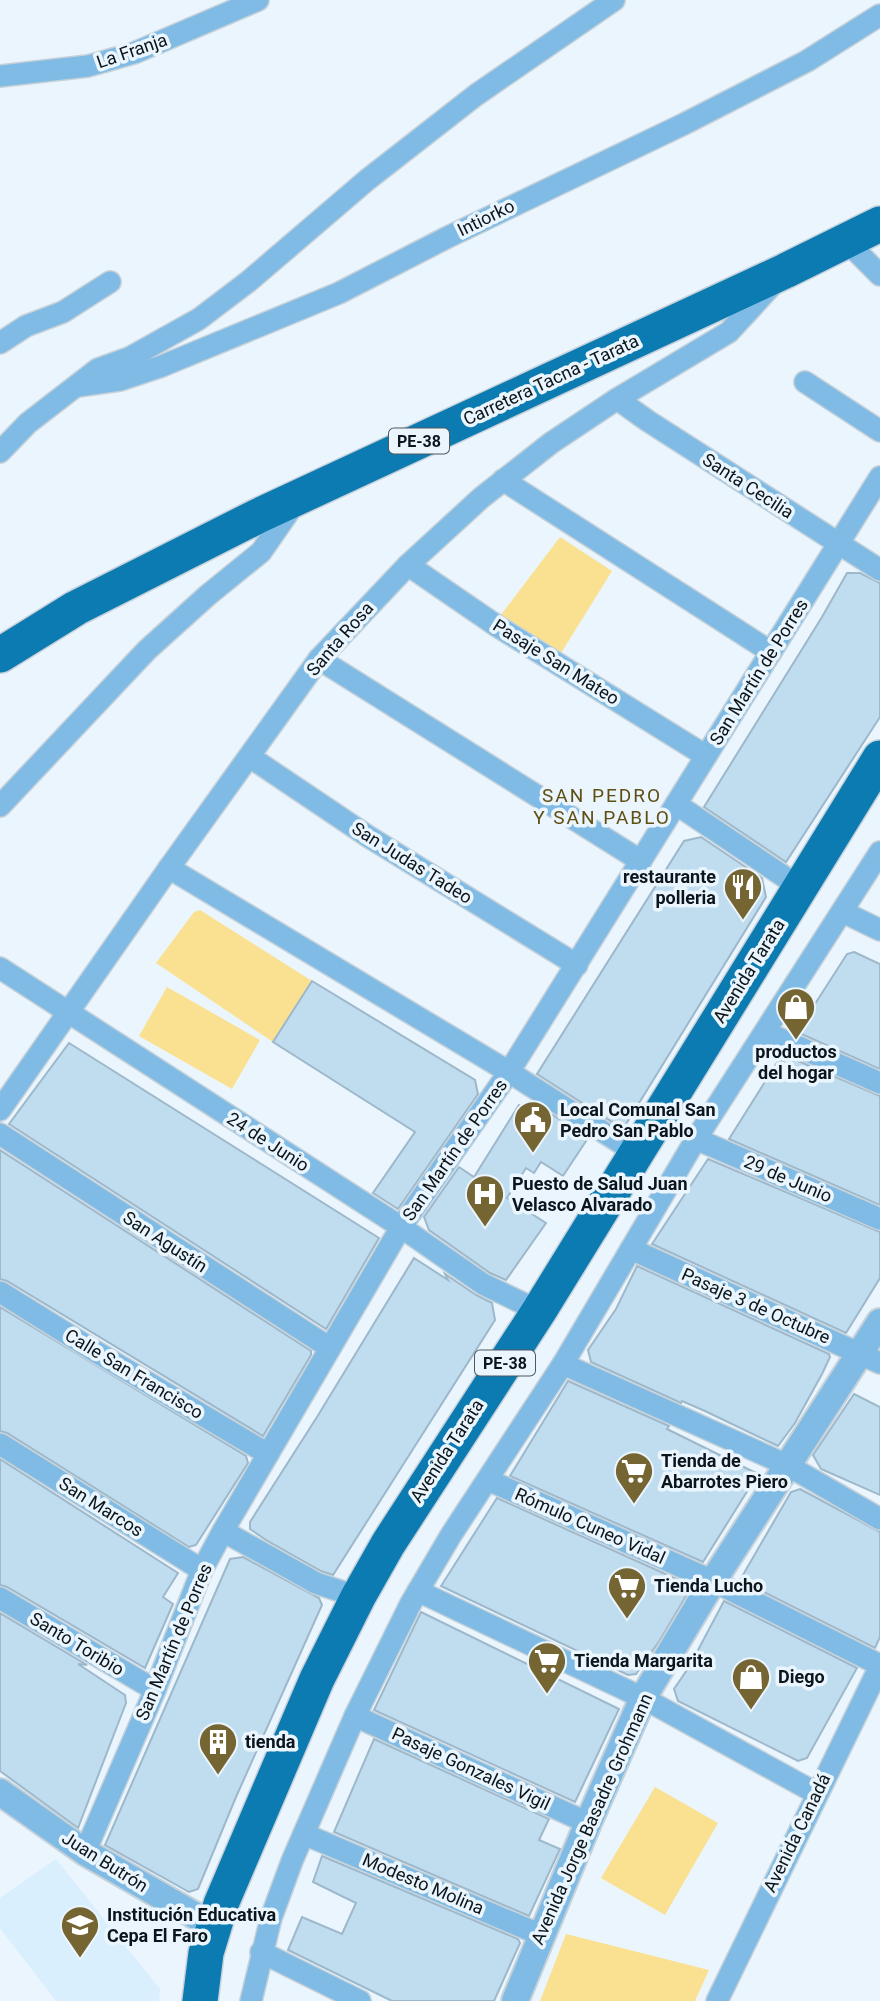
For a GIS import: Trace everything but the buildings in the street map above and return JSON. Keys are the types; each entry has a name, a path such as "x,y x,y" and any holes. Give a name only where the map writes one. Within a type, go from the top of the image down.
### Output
{"highway":[{"name":"Carretera Tacna - Tarata","path":"0,655 76,608 258,516 785,271 880,224"},
{"name":"Avenida Tarata","path":"200,2001 206,1953 221,1904 317,1679 358,1597 413,1503 539,1311 880,758"}],"street":[{"name":"La Franja","path":"0,76 88,66 134,54 258,0"},
{"path":"0,452 28,423 98,369 131,357 199,319 249,281 367,180 476,95 614,0"},
{"name":"Intiorko","path":"78,386 120,380 162,366 338,293 807,61 880,15"},
{"path":"846,241 880,275"},
{"name":"Santa Rosa","path":"0,1110 319,659 408,565 481,498 551,443 617,398 729,332 785,271"},
{"path":"0,343 26,326 63,312 110,282"},
{"path":"805,382 880,430"},
{"name":"Santa Cecilia","path":"617,398 648,421 880,570"},
{"name":"San Martín de Porres","path":"85,1852 155,1690 202,1570 223,1531 401,1227 509,1072 880,477"},
{"path":"503,480 771,652"},
{"path":"0,806 147,650 261,552 299,499"},
{"name":"Pasaje San Mateo","path":"408,565 496,626 706,756"},
{"path":"319,659 641,861"},
{"name":"San Judas Tadeo","path":"250,757 369,836 577,965"},
{"path":"676,804 801,888"},
{"path":"251,2001 261,1952 283,1884 381,1658 451,1535 563,1364 696,1139 880,852"},
{"path":"169,868 509,1072 635,1152"},
{"path":"843,912 880,930"},
{"name":"24 de Junio","path":"0,968 401,1227 483,1284 539,1311"},
{"path":"765,1032 880,1083"},
{"name":"San Agustín","path":"0,1134 330,1348"},
{"name":"29 de Junio","path":"696,1139 880,1219"},
{"name":"Pasaje 3 de Octubre","path":"631,1249 870,1358"},
{"name":"Calle San Francisco","path":"0,1292 268,1454"},
{"name":"Avenida Jorge Basadre Grohmann","path":"514,2001 643,1698 787,1465 870,1358 880,1322"},
{"path":"563,1364 787,1465 880,1519"},
{"name":"San Marcos","path":"0,1444 202,1570"},
{"name":"Rómulo Cuneo Vidal","path":"488,1480 713,1581 880,1665"},
{"path":"223,1531 316,1583 358,1597"},
{"path":"418,1591 643,1698 816,1793"},
{"name":"Santo Toribio","path":"0,1598 155,1690"},
{"name":"Avenida Canadá","path":"716,2001 880,1665"},
{"name":"Pasaje Gonzales Vigil","path":"355,1716 588,1823"},
{"name":"Juan Butrón","path":"0,1792 85,1852 213,1926"},
{"name":"Modesto Molina","path":"304,1834 541,1935"},
{"path":"261,1952 360,2001"}],"shaded area":[{"path":"560,537 612,571 558,658 497,620"},
{"path":"200,910 312,981 273,1042 156,963 194,912"},
{"path":"167,987 260,1040 232,1089 139,1036"},
{"path":"655,1787 718,1823 665,1915 601,1878"},
{"name":"Institución Educativa Cepa El Faro","path":"56,1859 160,1989 159,2001 56,2001 0,1928 0,1898"},
{"path":"566,1934 709,1970 695,2001 540,2001"}],"place":[{"name":"restaurante polleria","path":"743,921"},
{"name":"productos del hogar","path":"796,1041"},
{"name":"Local Comunal San Pedro San Pablo","path":"533,1154"},
{"name":"Puesto de Salud Juan Velasco Alvarado","path":"485,1228"},
{"name":"Tienda de Abarrotes Piero","path":"634,1505"},
{"name":"Tienda Lucho","path":"627,1620"},
{"name":"Tienda Margarita","path":"547,1695"},
{"name":"Diego","path":"751,1711"},
{"name":"tienda","path":"218,1776"},
{"name":"Institución Educativa Cepa El Faro","path":"80,1959"}],"district":[{"name":"SAN PEDRO Y SAN PABLO","path":"602,806"}]}
